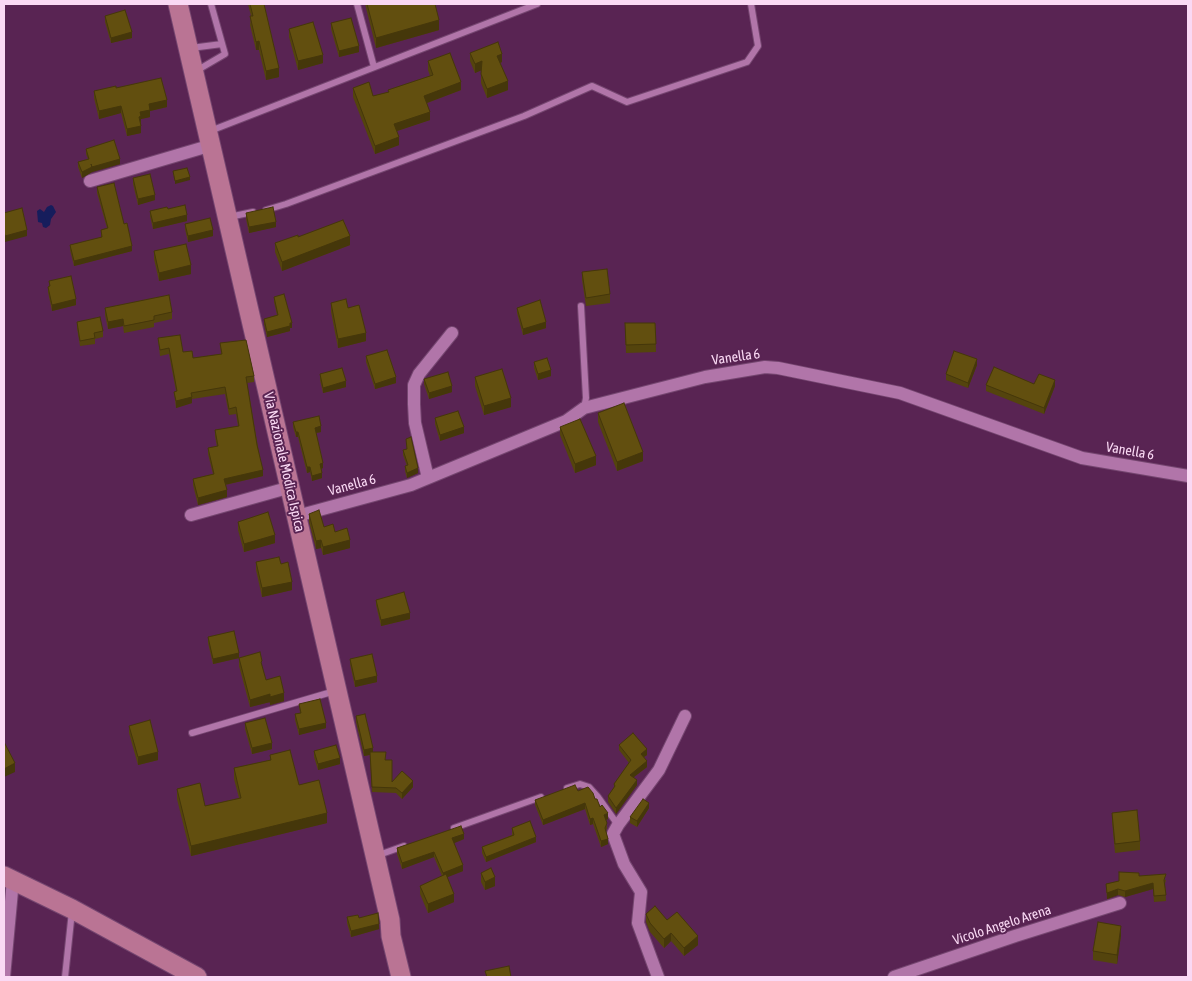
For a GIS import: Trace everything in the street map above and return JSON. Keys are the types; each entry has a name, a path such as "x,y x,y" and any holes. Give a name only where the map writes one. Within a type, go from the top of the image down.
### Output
{"main road":[{"name":"Via Nazionale Modica Ispica","path":"178,4 211,138 390,920"},
{"path":"8,878 72,909 197,977"},
{"path":"390,920 391,936 401,977"},
{"path":"390,920 411,977"}],"street":[{"path":"90,181 211,138"},
{"path":"428,478 415,423 414,385 419,374 452,333"},
{"name":"Vanella 6","path":"297,516 411,485 566,421 584,408 658,387 765,367 900,393 1082,458 1188,476"},
{"path":"191,514 291,487"},
{"path":"658,977 638,924 641,892 624,864 613,834 659,770 685,716"},
{"path":"4,977 8,878"},
{"name":"Vicolo Angelo Arena","path":"894,977 1120,903"}],"lane":[{"path":"195,71 225,54 211,4"},
{"path":"357,4 374,66"},
{"path":"211,138 374,66 538,4"},
{"path":"228,217 267,210 286,204 524,116 592,86 627,102 747,62 758,46 751,4"},
{"path":"189,48 222,44"},
{"path":"582,306 586,398 584,408"},
{"path":"192,733 337,690"},
{"path":"562,790 580,784 589,787 618,825"},
{"path":"450,830 552,794"},
{"path":"375,856 412,843"},
{"path":"65,977 72,909"}],"shaded area":[{"path":"51,205 56,212 51,219 50,225 46,228 43,227 42,223 38,222 37,211 40,209 44,212"}],"building":[{"path":"250,4 264,4 279,68 266,71 259,41 256,42 250,16 253,16"},
{"path":"367,4 435,4 439,20 376,38"},
{"path":"125,10 132,32 111,38 105,16"},
{"path":"351,18 359,46 339,51 331,23"},
{"path":"313,22 323,55 298,61 289,29"},
{"path":"498,42 502,54 497,56 508,81 487,89 481,74 482,61 475,64 470,53"},
{"path":"450,53 461,82 424,96 430,112 394,124 399,137 375,146 353,88 369,82 373,96 389,92 388,90 433,75 428,61"},
{"path":"161,78 167,100 149,104 150,110 140,112 141,126 127,129 121,106 99,111 94,91"},
{"path":"114,140 120,159 82,172 78,162 89,159 86,149"},
{"path":"187,168 190,177 175,181 173,171"},
{"path":"150,174 155,195 138,199 133,178"},
{"path":"114,183 124,224 127,223 132,246 74,261 70,245 102,237 101,230 108,228 97,187"},
{"path":"185,205 187,215 153,223 150,211"},
{"path":"273,207 276,222 249,227 246,213"},
{"path":"22,208 27,230 5,236 4,213"},
{"path":"210,218 213,230 188,236 185,224"},
{"path":"343,220 350,236 282,262 275,243 298,235 298,237"},
{"path":"186,244 191,265 159,273 154,251"},
{"path":"607,269 610,294 586,298 582,272"},
{"path":"71,276 76,299 52,305 48,287 50,286 49,281"},
{"path":"284,294 292,323 290,323 290,326 267,332 264,319 278,315 274,297"},
{"path":"169,295 172,312 154,316 154,320 124,326 123,319 108,322 105,308"},
{"path":"346,299 348,308 359,305 366,333 338,339 331,303"},
{"path":"540,300 546,322 523,329 517,308"},
{"path":"100,317 103,331 94,333 95,338 80,341 77,322"},
{"path":"625,323 655,323 656,344 626,345"},
{"path":"180,335 183,352 192,351 193,358 222,354 220,343 246,340 254,376 246,377 263,470 224,479 227,490 198,498 193,479 214,474 208,448 218,446 215,430 239,426 236,407 229,409 225,387 191,393 192,397 176,401 174,392 177,391 169,348 160,350 158,338"},
{"path":"387,350 396,377 375,384 366,356"},
{"path":"954,351 977,359 968,383 946,374"},
{"path":"547,358 551,370 538,374 534,362"},
{"path":"994,367 1034,384 1039,374 1055,380 1044,408 986,385"},
{"path":"342,368 346,381 323,388 320,374"},
{"path":"502,369 511,398 484,406 475,377"},
{"path":"448,372 452,386 429,393 424,379"},
{"path":"624,403 643,452 617,462 598,413"},
{"path":"458,411 464,427 440,435 435,418"},
{"path":"319,416 321,426 315,428 323,463 320,464 322,473 312,476 310,467 307,467 298,432 296,432 293,422"},
{"path":"580,419 596,456 575,464 560,427"},
{"path":"411,437 418,468 407,473 405,466 408,465 403,450 407,449 406,439"},
{"path":"319,510 324,527 333,524 335,532 347,528 350,540 323,547 321,540 316,541 309,514"},
{"path":"268,512 275,535 244,544 238,522"},
{"path":"279,557 281,564 288,562 292,582 262,588 256,562"},
{"path":"404,592 410,613 381,620 376,600"},
{"path":"234,631 239,653 213,659 208,637"},
{"path":"260,652 266,680 280,676 284,693 270,697 270,694 250,700 239,658"},
{"path":"372,654 377,676 355,681 350,659"},
{"path":"320,699 326,723 299,729 295,714 301,713 299,704"},
{"path":"365,714 373,748 364,750 356,716"},
{"path":"265,718 272,743 252,748 245,723"},
{"path":"150,720 158,752 138,757 129,726"},
{"path":"633,733 647,749 641,754 647,761 630,775 637,780 616,808 608,796 631,760 619,745"},
{"path":"4,742 15,763 4,769"},
{"path":"336,745 340,758 318,764 314,751"},
{"path":"290,750 299,785 319,780 327,813 191,846 177,789 200,783 205,806 241,798 234,768 271,760 270,755"},
{"path":"370,752 386,752 385,760 392,760 392,782 402,771 413,781 402,793 396,788 372,787"},
{"path":"575,785 578,791 588,787 595,799 597,799 600,807 602,805 608,813 604,815 607,823 605,828 608,839 601,841 593,818 590,819 585,803 543,820 535,800"},
{"path":"643,799 649,803 637,821 630,817"},
{"path":"1137,810 1140,841 1115,844 1112,813"},
{"path":"530,821 536,837 486,857 482,847 514,835 512,828"},
{"path":"461,826 464,834 452,838 463,865 443,873 434,852 402,863 397,848"},
{"path":"491,868 495,877 485,882 481,873"},
{"path":"1119,872 1139,873 1139,876 1166,874 1164,880 1166,895 1154,896 1153,883 1125,891 1118,889 1107,893 1106,884 1119,881"},
{"path":"446,874 454,894 428,904 420,886"},
{"path":"655,906 667,920 677,912 698,936 684,948 671,933 664,939 650,923 646,914"},
{"path":"378,913 379,924 351,931 347,917 358,915 359,918"},
{"path":"1098,922 1121,926 1117,955 1093,951"},
{"path":"509,966 511,977 487,977 485,971"}]}
